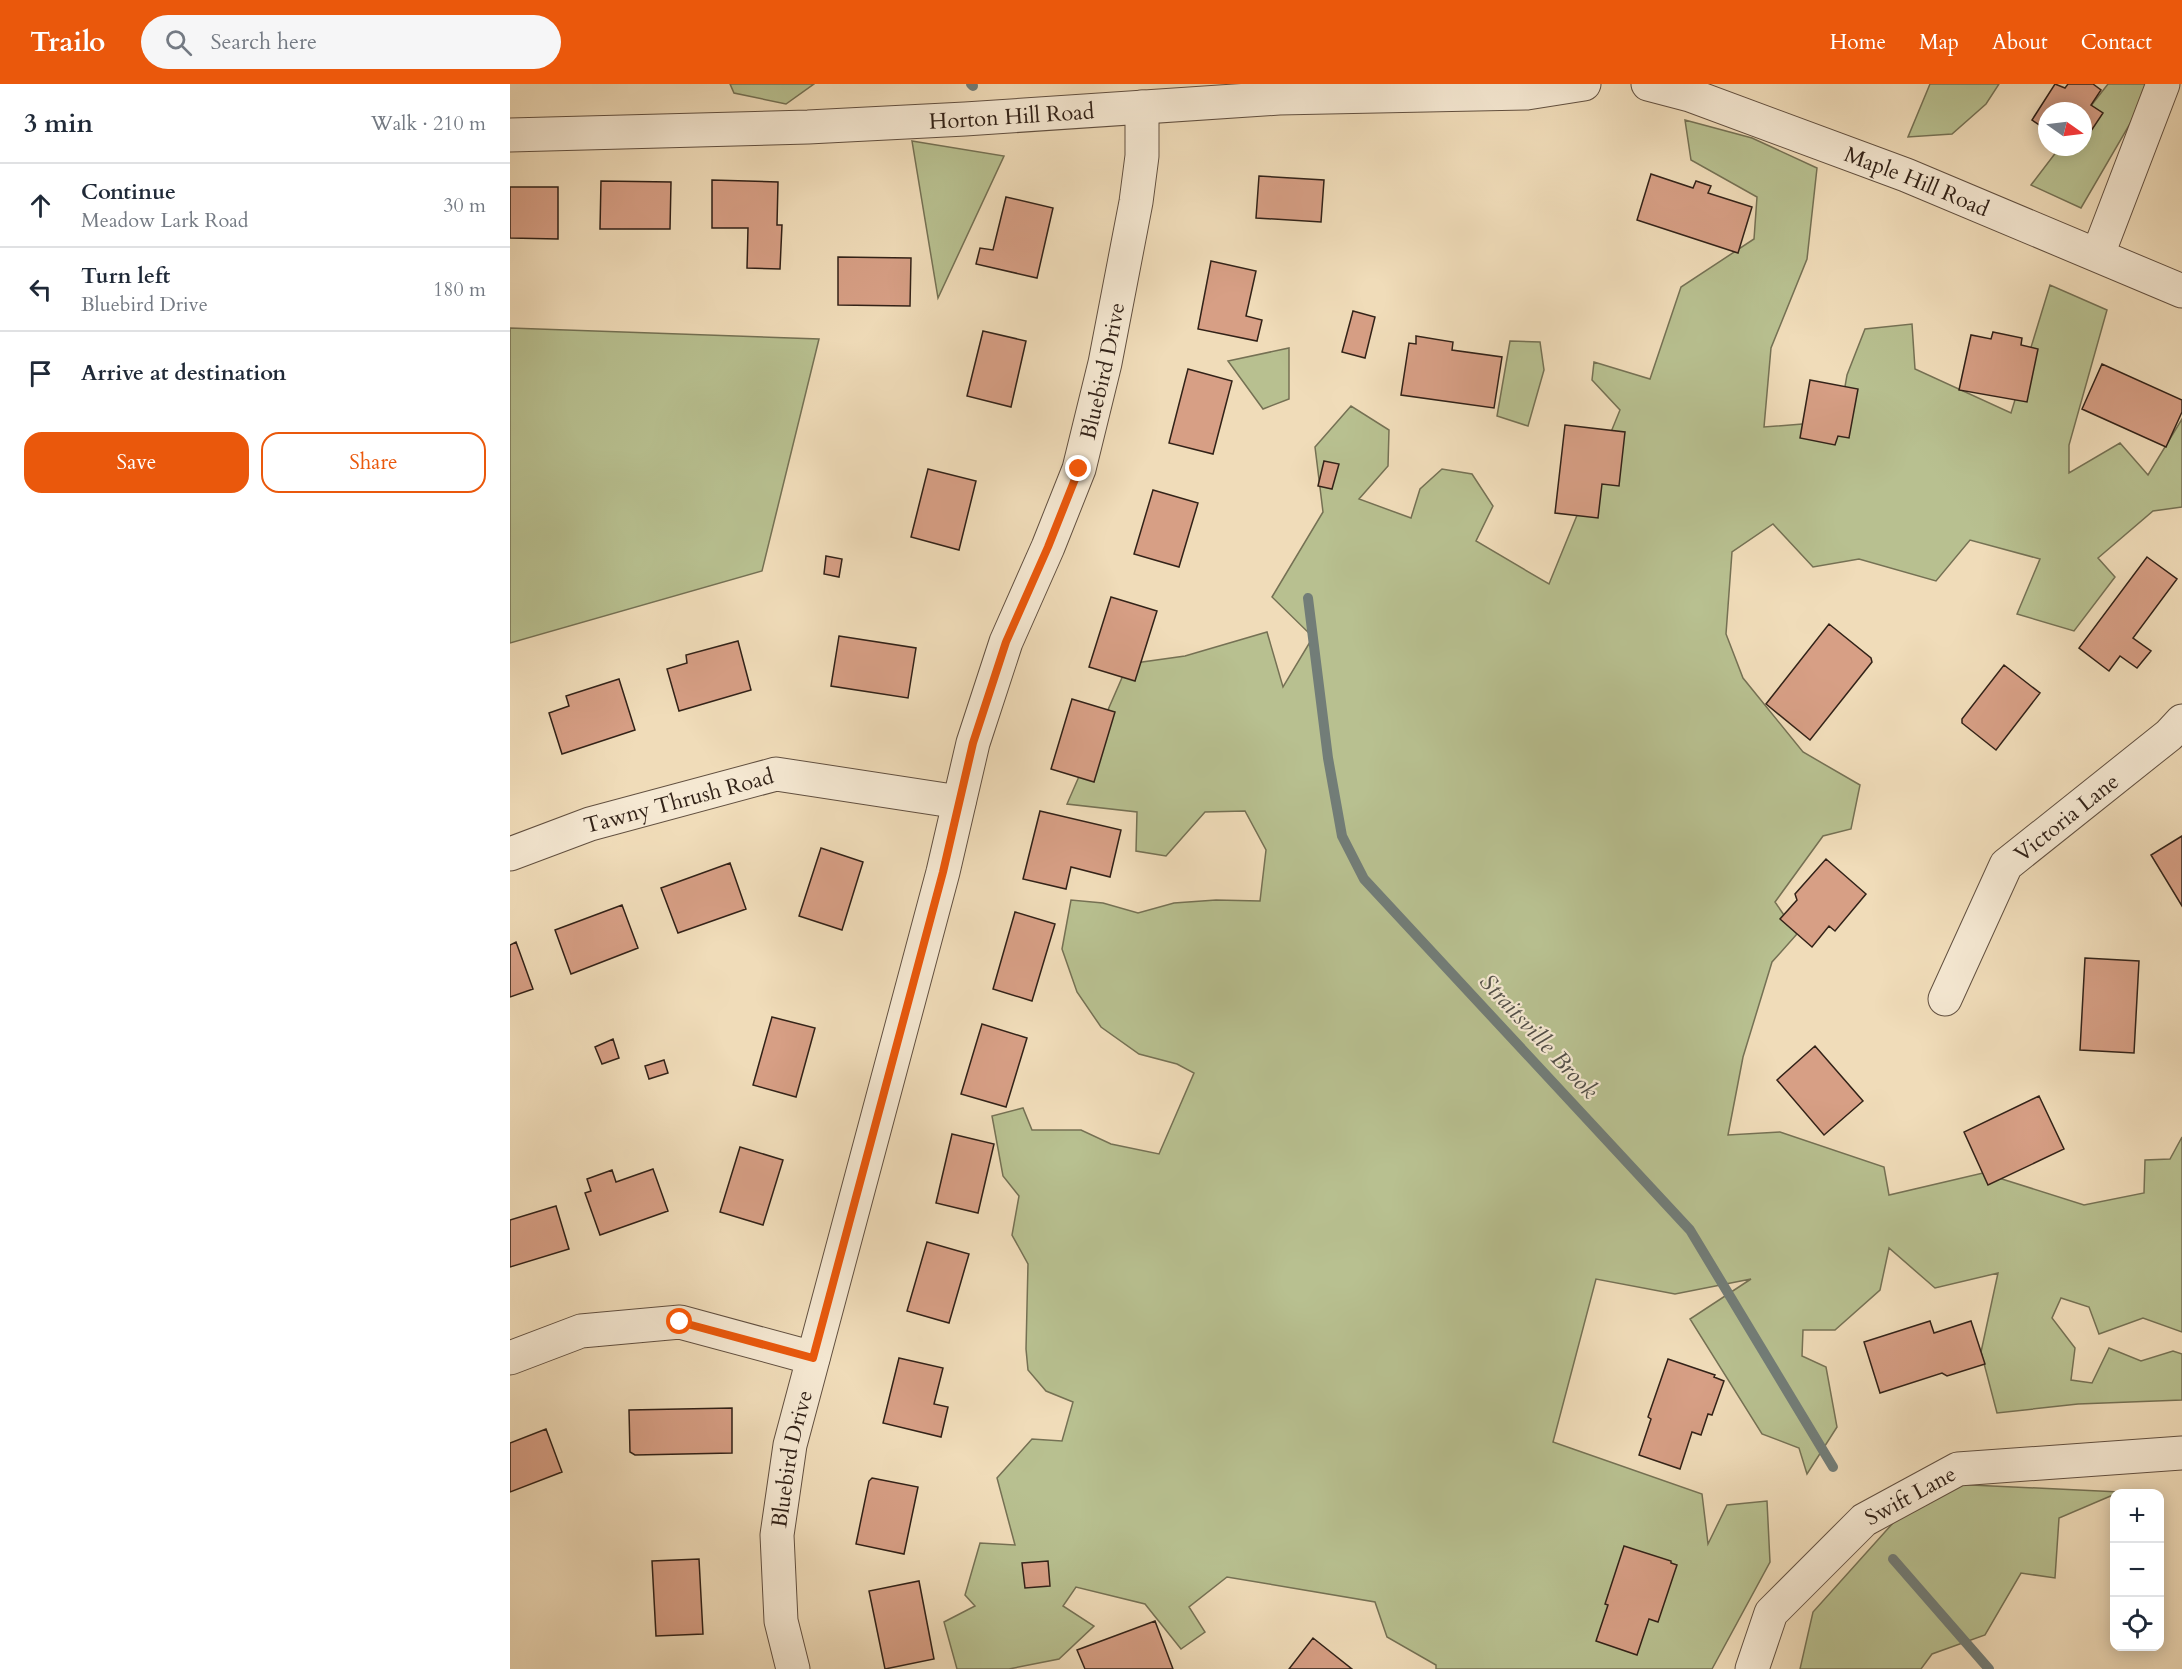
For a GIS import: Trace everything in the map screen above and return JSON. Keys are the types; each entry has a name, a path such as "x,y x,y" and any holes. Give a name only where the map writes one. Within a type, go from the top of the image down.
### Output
{"street":[{"name":"Horton Hill Road","path":"510,135 808,127 1279,98 1527,93 1584,84"},
{"name":"Maple Hill Road","path":"1647,84 1690,95 1858,157 2182,291"},
{"path":"2097,254 2163,84"},
{"name":"Bluebird Drive","path":"793,1669 781,1620 777,1535 790,1445 943,872 973,743 1006,642 1079,469 1105,363 1136,202 1142,156 1142,107"},
{"name":"Victoria Lane","path":"1945,999 2006,865 2169,735 2182,721"},
{"name":"Tawny Thrush Road","path":"510,854 590,824 776,774 959,802"},
{"path":"510,1358 581,1331 680,1322 813,1358"},
{"name":"Swift Lane","path":"1752,1669 1771,1613 1864,1520 1958,1469 2182,1453"}],"green space":[{"path":"730,84 814,84 786,104 734,93"},
{"path":"1930,84 1999,84 1986,104 1952,134 1908,137"},
{"path":"2108,84 2148,84 2138,110 2081,208 2031,185 2053,156 2092,156 2092,104"},
{"path":"1685,120 1752,138 1817,168 1807,259 1771,348 1764,427 1839,421 1847,375 1865,329 1912,324 1915,369 2011,413 2050,285 2107,310 2069,445 2069,473 2120,443 2148,475 2182,419 2182,507 2153,511 2098,558 2115,577 2074,631 2017,614 2040,559 1970,540 1936,581 1859,559 1813,567 1773,524 1732,552 1726,634 1743,678 1803,752 1860,785 1851,829 1823,836 1775,902 1797,934 1772,962 1743,1057 1728,1135 1780,1132 1884,1167 1889,1195 1983,1173 2084,1205 2144,1193 2145,1160 2170,1159 2182,1137 2182,1332 2143,1318 2099,1334 2089,1307 2061,1298 2052,1318 2075,1348 2071,1380 2092,1383 2109,1348 2141,1361 2173,1351 2182,1354 2182,1400 2078,1404 1997,1413 1981,1352 1998,1273 1935,1288 1889,1248 1880,1290 1835,1330 1803,1330 1802,1356 1826,1367 1837,1427 1807,1474 1799,1448 1762,1434 1690,1319 1751,1279 1675,1294 1596,1279 1553,1442 1702,1494 1708,1544 1727,1505 1767,1501 1770,1562 1712,1669 1436,1669 1436,1665 1387,1637 1375,1602 1227,1577 1189,1607 1205,1632 1181,1649 1145,1604 1076,1587 1063,1606 1094,1626 1059,1659 1009,1669 957,1669 944,1622 975,1606 965,1595 980,1543 1015,1545 997,1478 1032,1439 1062,1441 1073,1402 1046,1391 1028,1370 1026,1349 1028,1264 1012,1235 1019,1196 1003,1176 992,1116 1023,1108 1032,1130 1081,1130 1111,1144 1159,1154 1194,1073 1177,1064 1139,1054 1101,1027 1077,992 1062,949 1071,900 1103,903 1138,913 1174,903 1216,900 1260,901 1266,850 1245,811 1205,812 1166,856 1136,851 1137,812 1067,804 1128,664 1185,656 1267,632 1283,687 1313,637 1272,597 1323,512 1315,447 1351,406 1389,430 1388,466 1359,499 1411,518 1420,489 1442,469 1472,474 1493,506 1476,541 1549,584 1620,410 1592,380 1594,362 1650,379 1681,287 1754,239 1757,197 1691,160"},
{"path":"912,141 1004,156 938,298"},
{"path":"510,328 819,339 762,571 510,643"},
{"path":"1510,341 1540,342 1544,370 1528,426 1497,416"},
{"path":"1289,348 1289,399 1263,409 1228,361"},
{"path":"1929,1483 2110,1492 2110,1496 2059,1518 2055,1578 2021,1573 1985,1635 1932,1654 1921,1669 1800,1669 1813,1612"}],"building":[{"path":"2055,84 2065,88 2068,84 2093,84 2101,90 2092,104 2044,102"},
{"path":"2092,106 2103,113 2092,130"},
{"path":"2038,111 2038,124 2032,120"},
{"path":"1651,174 1693,188 1696,181 1711,186 1708,193 1752,207 1738,253 1637,220"},
{"path":"1259,176 1324,180 1321,222 1256,218"},
{"path":"712,180 778,182 777,225 782,225 780,269 747,268 748,228 712,228"},
{"path":"601,181 671,182 670,229 600,229"},
{"path":"510,187 558,187 558,239 510,238"},
{"path":"1006,197 1053,208 1037,278 976,264 980,248 993,250"},
{"path":"838,257 911,258 910,306 838,305"},
{"path":"1211,261 1256,271 1246,316 1262,320 1257,341 1198,329"},
{"path":"1353,311 1375,317 1365,358 1342,352"},
{"path":"983,331 1026,341 1011,407 967,396"},
{"path":"1993,332 2022,338 2021,345 2038,349 2027,402 1959,390 1971,335 1991,339"},
{"path":"1416,336 1453,342 1452,350 1502,357 1494,408 1401,395 1409,343 1416,344"},
{"path":"2102,364 2182,400 2182,412 2166,447 2082,409"},
{"path":"1188,369 1232,381 1213,454 1169,443"},
{"path":"1810,380 1858,389 1849,438 1838,436 1835,445 1800,438"},
{"path":"1565,425 1625,432 1619,486 1602,484 1598,518 1555,513"},
{"path":"1324,461 1339,464 1332,489 1318,486"},
{"path":"928,469 976,481 959,550 911,537"},
{"path":"1153,490 1198,503 1179,567 1134,554"},
{"path":"826,556 842,559 839,577 824,574"},
{"path":"2147,557 2177,579 2133,638 2151,651 2137,668 2120,656 2109,671 2079,648"},
{"path":"1111,597 1157,611 1135,681 1089,667"},
{"path":"1829,624 1871,658 1872,662 1810,740 1766,704"},
{"path":"839,636 916,648 908,698 831,686"},
{"path":"738,641 751,690 679,711 667,669 687,663 686,655"},
{"path":"2004,665 2040,693 1996,750 1962,723 1962,719"},
{"path":"619,679 635,730 562,754 549,713 569,706 566,696"},
{"path":"1072,699 1115,712 1094,782 1051,769"},
{"path":"1040,811 1121,830 1110,877 1071,867 1066,889 1023,879"},
{"path":"2182,836 2182,906 2151,855"},
{"path":"821,848 863,862 842,930 799,916"},
{"path":"1826,859 1866,894 1835,931 1829,926 1812,947 1780,919 1797,900 1795,894"},
{"path":"730,863 746,909 678,933 661,888"},
{"path":"622,905 638,948 571,974 555,930"},
{"path":"1015,912 1055,924 1032,1001 993,989"},
{"path":"516,942 533,989 510,997 510,945"},
{"path":"2085,958 2139,961 2134,1053 2080,1050"},
{"path":"772,1017 815,1028 796,1097 753,1085"},
{"path":"982,1024 1027,1038 1006,1107 961,1094"},
{"path":"613,1039 619,1058 602,1064 595,1047"},
{"path":"1815,1046 1863,1101 1824,1135 1777,1080"},
{"path":"664,1060 668,1073 649,1079 645,1066"},
{"path":"2039,1096 2064,1149 1988,1185 1964,1132"},
{"path":"952,1134 994,1144 978,1213 936,1203"},
{"path":"740,1147 783,1160 763,1225 720,1212"},
{"path":"653,1169 668,1211 600,1235 585,1193 591,1191 587,1179 612,1170 616,1182"},
{"path":"556,1206 569,1249 510,1267 510,1220"},
{"path":"927,1242 969,1254 949,1323 907,1311"},
{"path":"1930,1321 1934,1333 1971,1321 1985,1364 1947,1376 1942,1373 1880,1393 1864,1342"},
{"path":"899,1358 943,1368 934,1404 948,1407 941,1437 883,1423"},
{"path":"1668,1359 1715,1375 1714,1377 1724,1381 1712,1415 1708,1414 1701,1435 1692,1432 1680,1469 1639,1455 1651,1419 1648,1417"},
{"path":"732,1408 732,1453 635,1455 630,1452 629,1410"},
{"path":"546,1429 562,1472 510,1492 510,1443"},
{"path":"872,1478 918,1487 904,1554 856,1544 869,1481"},
{"path":"1624,1546 1677,1565 1658,1622 1649,1619 1637,1655 1596,1641 1608,1605 1605,1604"},
{"path":"699,1559 703,1634 656,1636 652,1561"},
{"path":"1048,1561 1050,1586 1025,1588 1022,1563"},
{"path":"919,1581 934,1659 885,1669 869,1591"},
{"path":"1155,1621 1173,1669 1085,1669 1077,1650"},
{"path":"1313,1638 1352,1669 1289,1669"}],"waterway":[{"name":"Straitsville Brook","path":"1308,598 1328,758 1342,836 1364,879 1690,1230 1833,1467"},
{"name":"Straitsville Brook","path":"1893,1559 1989,1669"}],"route":[{"path":"680,1322 813,1358 943,872 973,743 1006,642 1079,469"}]}
